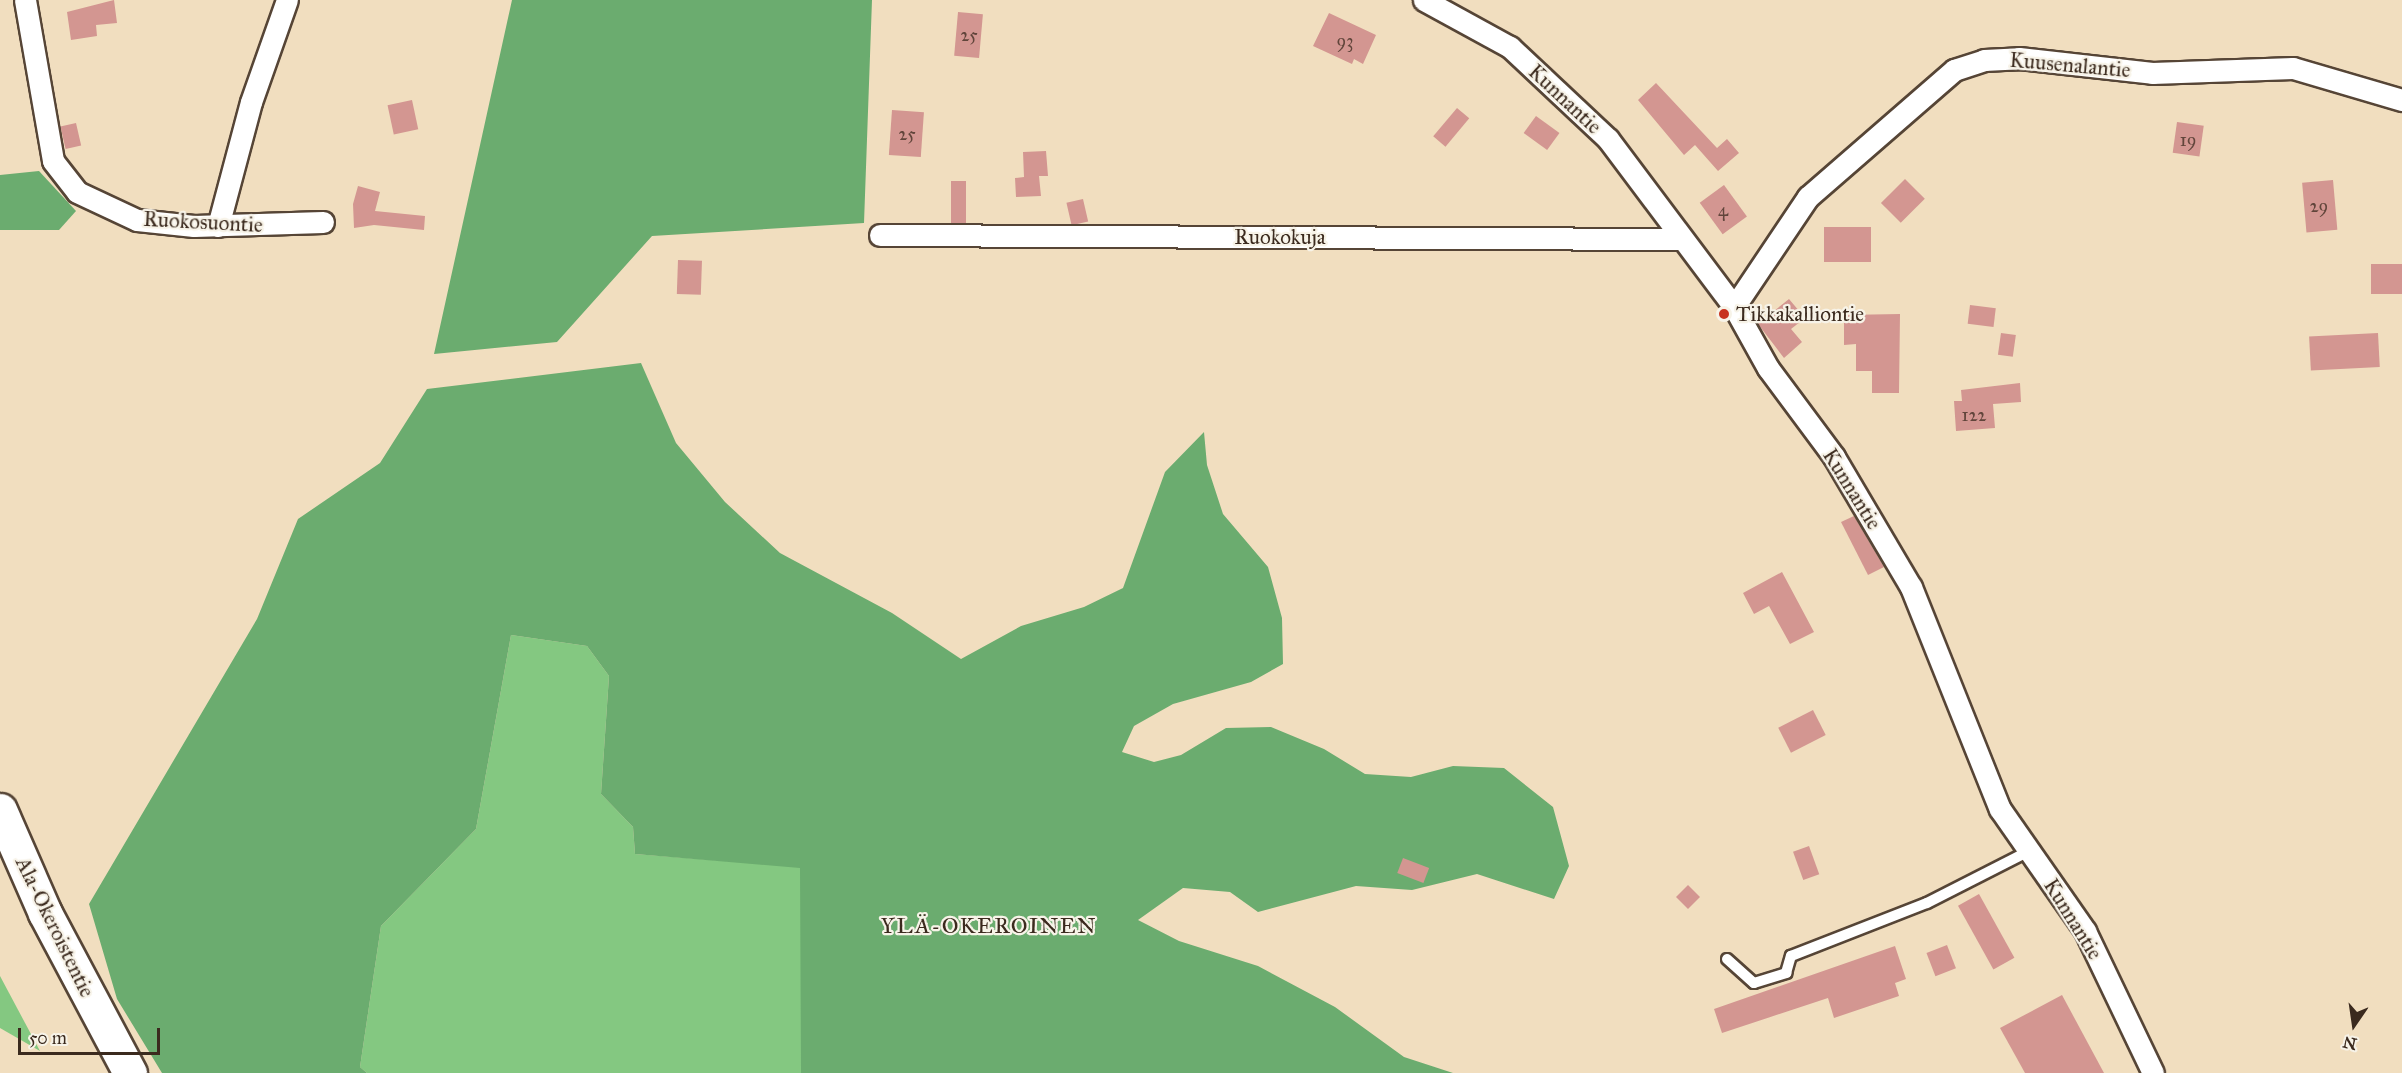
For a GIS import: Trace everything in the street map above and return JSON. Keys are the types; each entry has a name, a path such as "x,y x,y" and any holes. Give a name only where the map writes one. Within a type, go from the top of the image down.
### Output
{"main road":[{"name":"Ala-Okeroistentie","path":"0,810 45,913 130,1073"}],"street":[{"name":"Ruokosuontie","path":"25,0 53,161 77,192 137,220 218,226 323,222"},
{"path":"218,226 251,102 287,0"},
{"name":"Kunnantie","path":"1424,0 1518,54 1608,139 1680,239 1734,307 1768,368 1834,457 1911,587 2000,809 2085,931 2153,1073"},
{"name":"Kuusenalantie","path":"1734,307 1808,197 1954,70 1984,60 2019,58 2152,73 2293,68 2402,100"},
{"name":"Ruokokuja","path":"880,235 1680,239"}],"lane":[{"path":"1727,959 1754,983 1786,973 1791,956 1927,903 2029,851"}],"green space":[{"path":"512,0 872,0 864,223 652,236 557,342 434,354"},
{"path":"39,171 76,211 59,230 0,230 0,175"},
{"path":"641,363 676,443 725,502 780,553 892,613 961,659 1021,626 1084,607 1123,588 1165,472 1204,432 1207,465 1223,514 1268,567 1282,618 1283,664 1251,682 1173,704 1134,726 1122,752 1154,762 1181,755 1226,728 1271,727 1324,749 1365,774 1411,777 1453,766 1504,768 1553,807 1569,866 1554,899 1477,874 1412,890 1356,886 1258,912 1230,892 1183,888 1138,920 1179,941 1258,966 1335,1007 1404,1057 1453,1073 801,1073 800,868 635,854 633,827 601,794 609,676 587,646 511,635 476,829 381,926 360,1067 367,1073 162,1073 117,999 89,904 257,619 298,519 380,463 427,389"},
{"path":"511,635 587,646 609,676 601,794 633,827 635,854 801,867 801,1073 367,1073 360,1067 381,926 476,829"},
{"path":"0,976 40,1051 0,1028"}],"building":[{"path":"114,0 117,23 96,25 97,36 71,40 67,12"},
{"path":"958,12 983,14 979,58 954,56"},
{"path":"1329,13 1376,35 1363,64 1354,59 1352,64 1313,46"},
{"path":"1656,83 1717,148 1727,139 1739,153 1718,171 1695,145 1684,155 1638,100"},
{"path":"412,100 418,129 394,135 388,105"},
{"path":"1457,108 1469,118 1445,147 1433,136"},
{"path":"892,110 924,112 921,157 889,155"},
{"path":"1536,116 1559,133 1547,150 1524,133"},
{"path":"2177,122 2204,126 2199,156 2173,153"},
{"path":"76,123 81,145 66,149 60,127"},
{"path":"1046,151 1048,176 1039,176 1041,196 1016,197 1015,178 1024,177 1023,152"},
{"path":"1905,179 1925,199 1901,223 1881,203"},
{"path":"2333,180 2337,230 2306,233 2302,183"},
{"path":"951,181 966,181 966,223 951,223"},
{"path":"1724,185 1747,217 1723,234 1700,203"},
{"path":"358,186 380,192 375,211 425,216 424,230 374,225 354,228 353,204"},
{"path":"1083,199 1088,221 1072,225 1066,203"},
{"path":"1824,227 1871,227 1871,262 1824,262"},
{"path":"678,260 702,261 701,295 677,294"},
{"path":"2371,264 2402,264 2402,294 2371,294"},
{"path":"1789,299 1805,318 1791,329 1802,342 1784,358 1758,324"},
{"path":"1970,305 1996,308 1993,327 1968,324"},
{"path":"1900,314 1899,393 1872,393 1872,371 1856,371 1856,344 1844,345 1844,315"},
{"path":"2001,333 2016,335 2013,357 1998,355"},
{"path":"2378,333 2380,367 2311,371 2309,337"},
{"path":"2020,383 2021,402 1993,404 1995,428 1956,431 1954,401 1962,401 1961,390"},
{"path":"1854,516 1884,567 1868,575 1841,522"},
{"path":"1782,572 1814,632 1790,644 1769,606 1754,614 1743,593"},
{"path":"1813,710 1826,735 1791,753 1778,728"},
{"path":"1809,846 1819,874 1803,880 1793,852"},
{"path":"1403,858 1429,868 1423,883 1397,873"},
{"path":"1688,885 1700,897 1688,909 1676,897"},
{"path":"1979,894 2014,958 1993,969 1958,906"},
{"path":"1947,945 1956,968 1935,976 1926,953"},
{"path":"1895,946 1906,979 1895,983 1899,996 1834,1018 1828,998 1722,1033 1714,1009"},
{"path":"2062,995 2104,1073 2025,1073 2000,1028"}],"place":[{"name":"Tikkakalliontie","path":"1724,314"}],"district":[{"name":"YLÄ-OKEROINEN","path":"989,926"}]}
